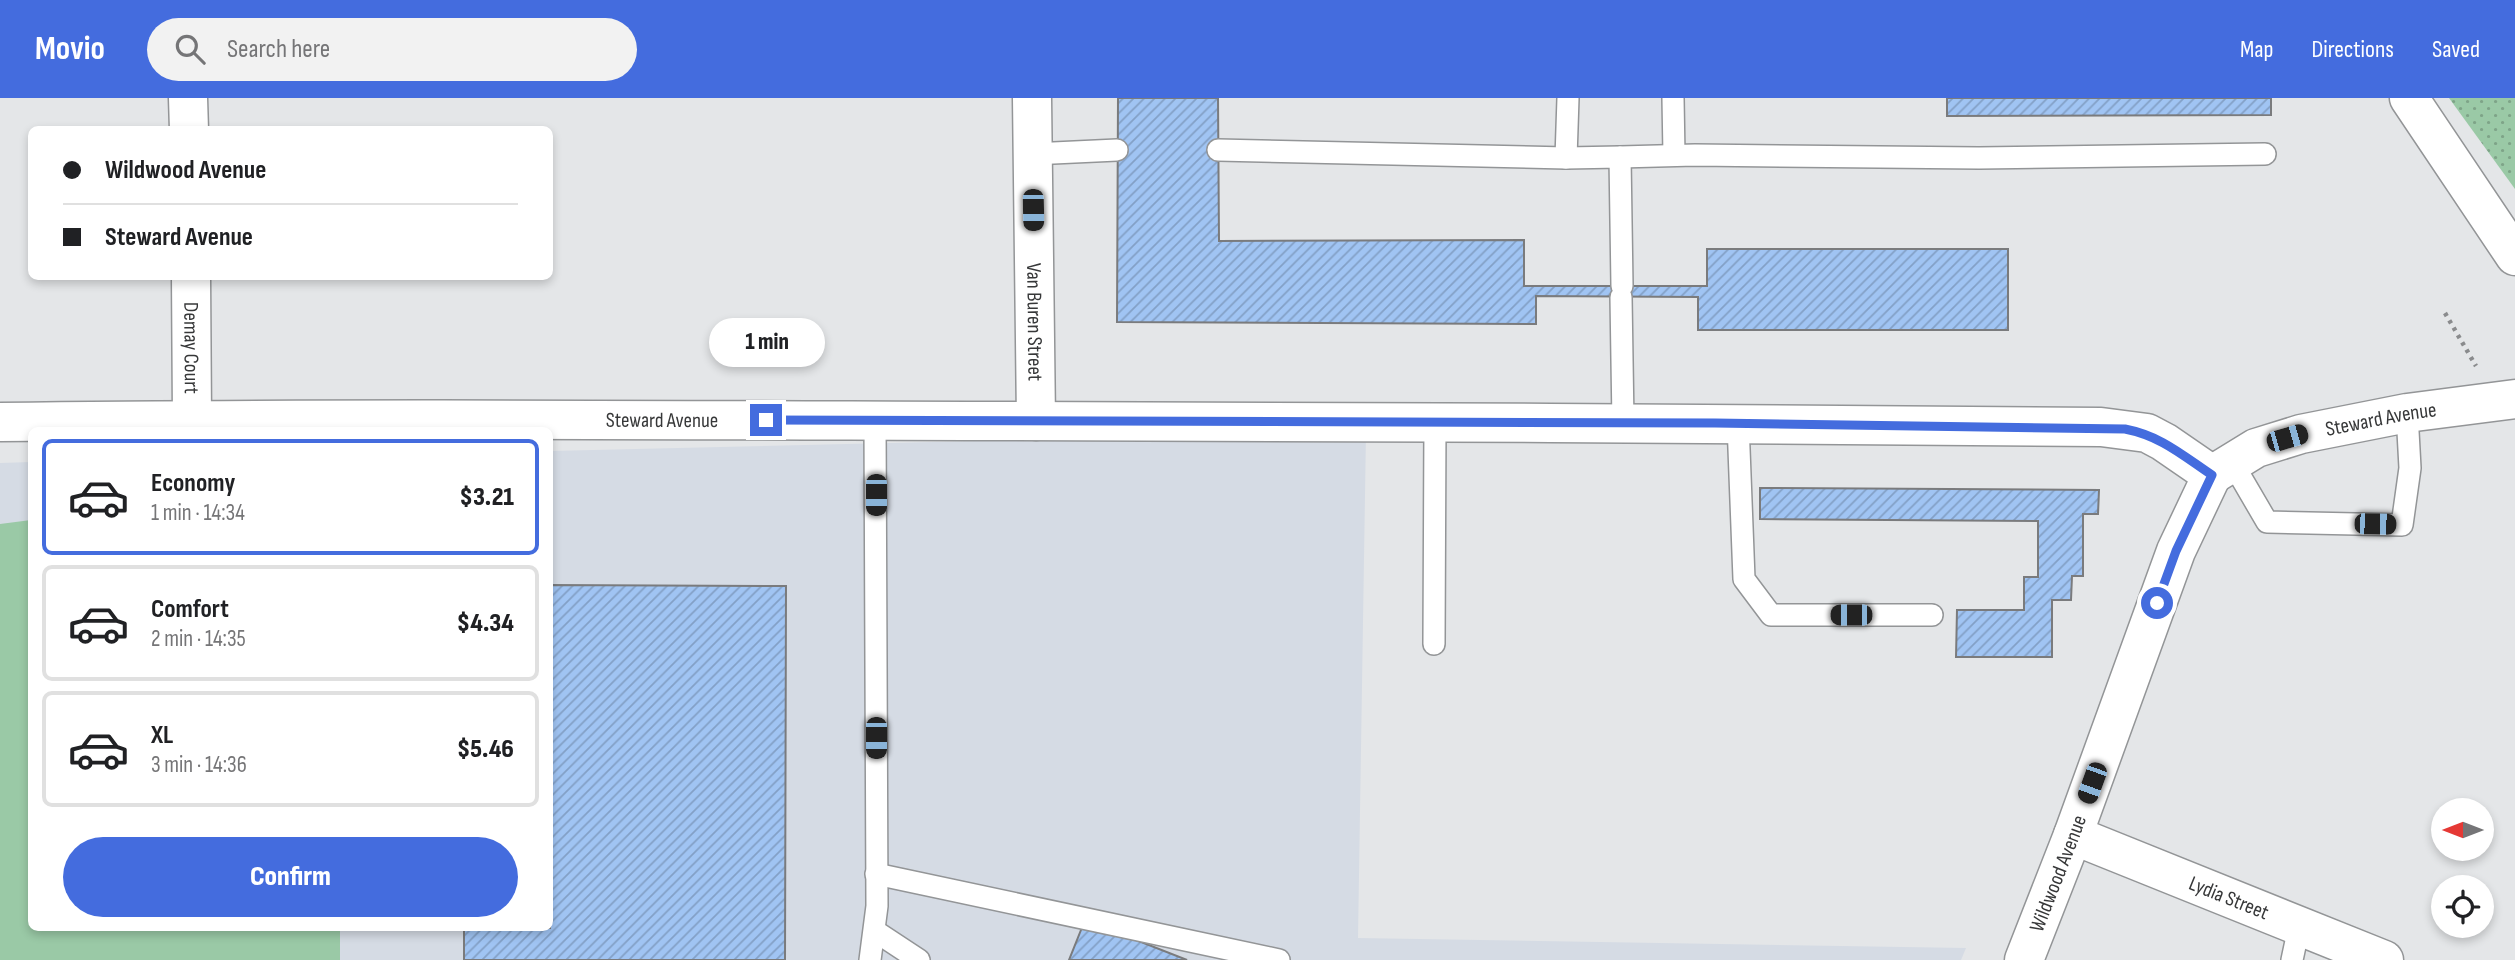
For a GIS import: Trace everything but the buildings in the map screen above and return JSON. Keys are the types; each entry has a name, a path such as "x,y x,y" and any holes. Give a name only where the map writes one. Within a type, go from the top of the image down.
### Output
{"main road":[{"path":"188,98 189,126"},
{"name":"Van Buren Street","path":"1032,98 1036,421"},
{"path":"2409,98 2515,256"},
{"name":"Demay Court","path":"191,280 192,419"},
{"name":"Steward Avenue","path":"0,422 192,419 875,420 1738,423 2125,429 2147,433 2222,469 2256,448 2274,441 2407,413 2515,399"},
{"name":"Wildwood Avenue","path":"2024,960 2073,835 2176,551 2222,469"},
{"name":"Lydia Street","path":"2073,835 2295,943 2384,960"}],"lane":[{"path":"1566,158 1569,98"},
{"path":"1673,98 1674,155"},
{"path":"1032,154 1117,150"},
{"path":"1218,150 1566,158 1674,155 1979,158 2265,154"},
{"path":"1620,157 1623,423"},
{"path":"2222,469 2267,522 2402,525 2410,468 2407,413"},
{"path":"870,960 875,931 876,874 875,420"},
{"path":"1434,644 1435,423"},
{"path":"1738,423 1744,579 1771,615 1932,615"},
{"path":"876,874 1279,960"},
{"path":"875,931 919,960"}],"shaded area":[{"path":"1366,432 1358,938 1966,948 1961,960 0,960 0,463 28,462 28,931 553,931 553,451"}],"green space":[{"path":"2449,98 2515,98 2515,189"},
{"path":"28,520 28,931 340,931 340,960 0,960 0,524"}],"route":[{"path":"766,420 1715,423 2125,429 2147,433 2212,475 2194,509 2157,603"}]}
